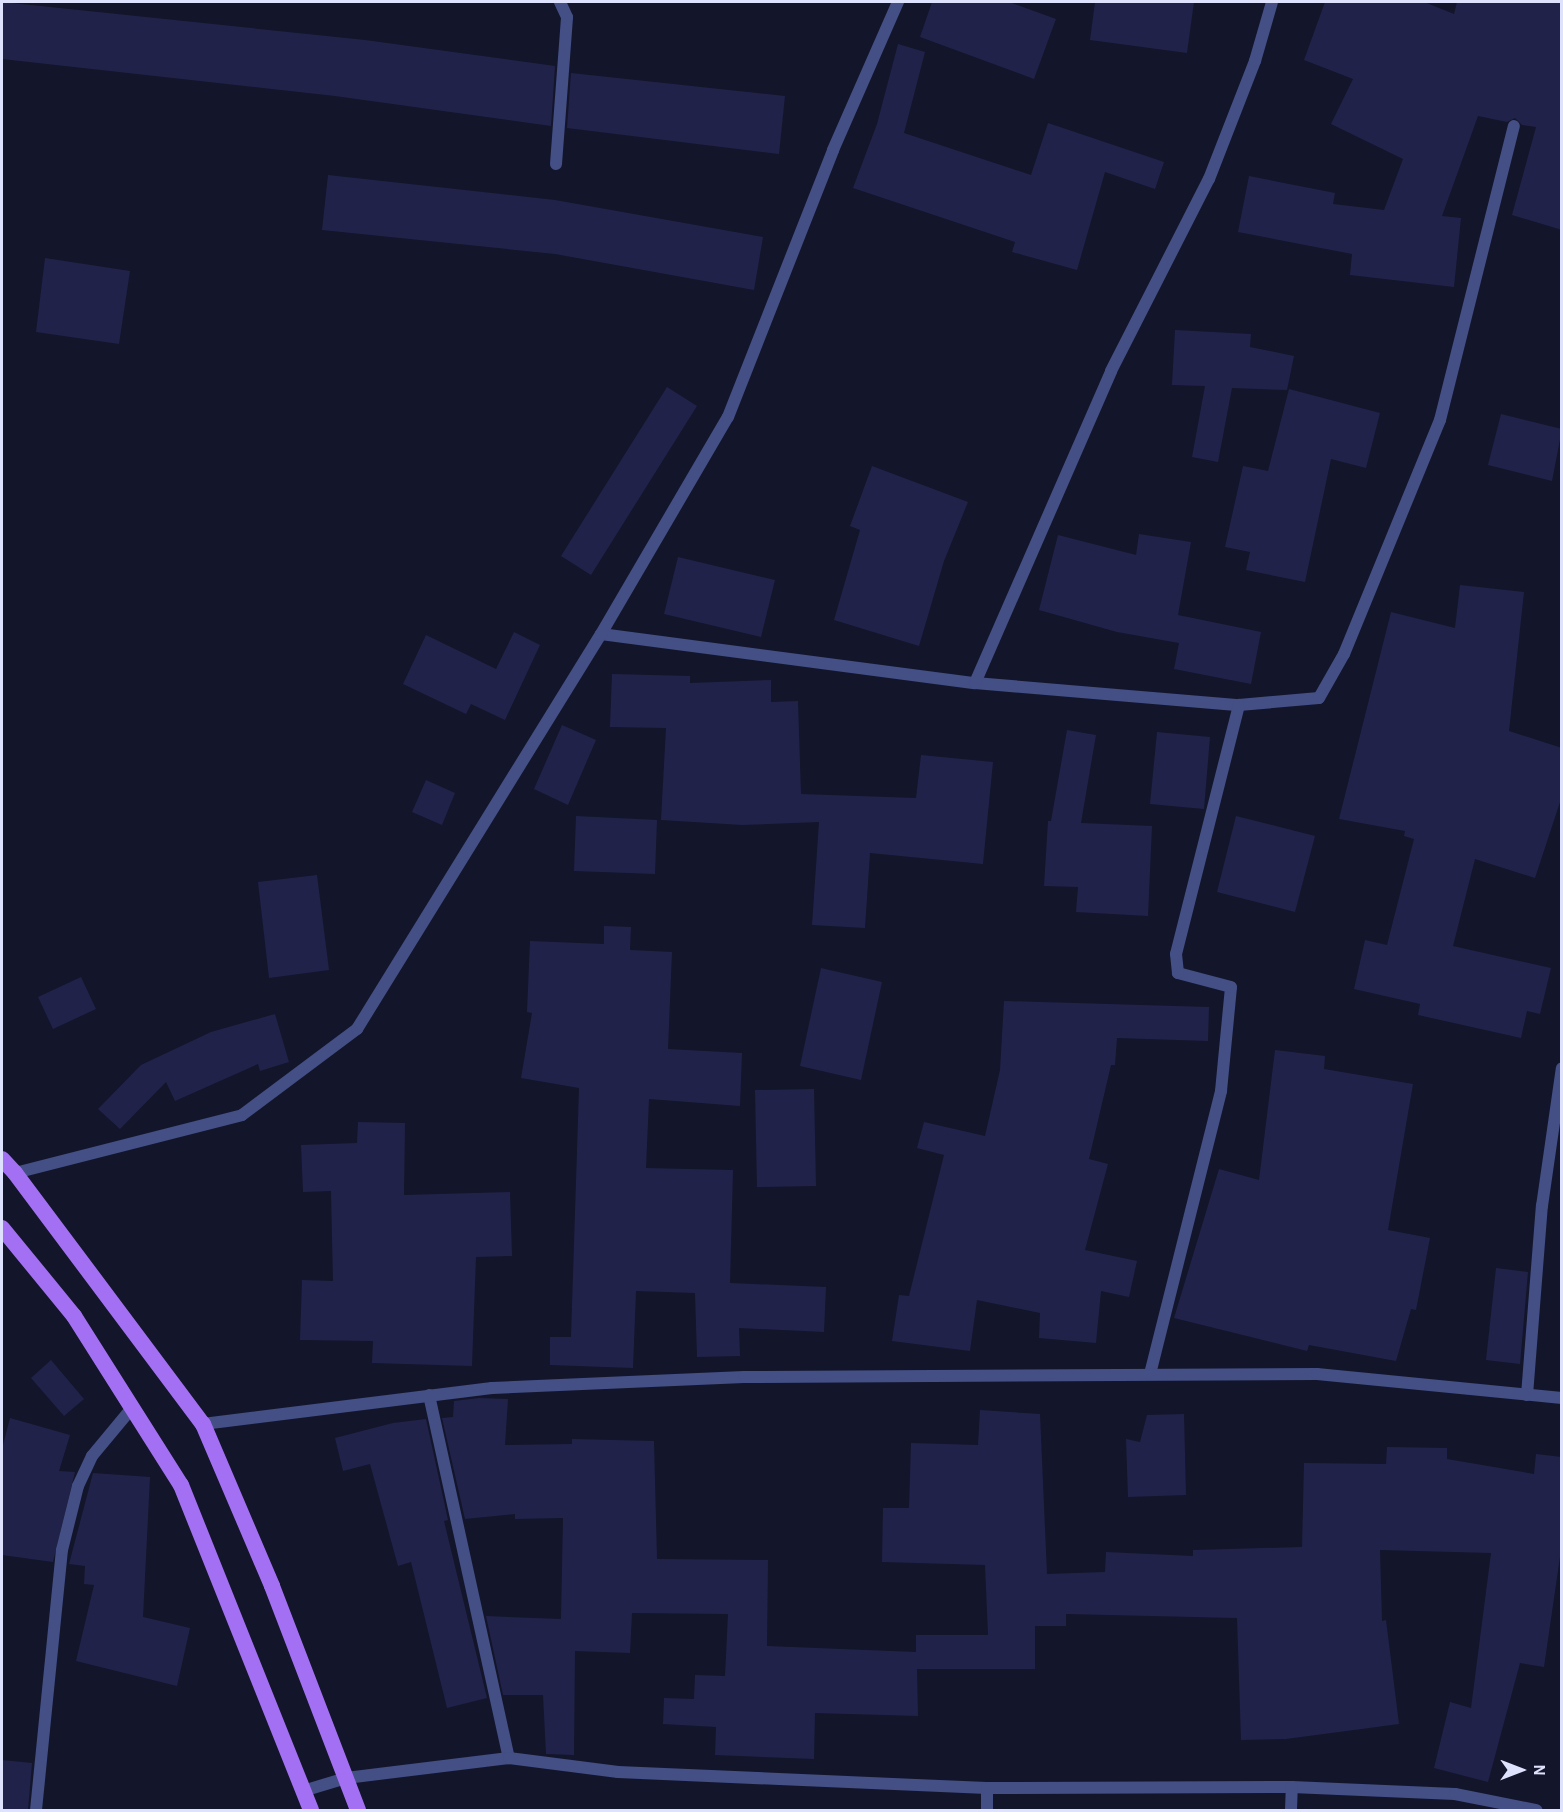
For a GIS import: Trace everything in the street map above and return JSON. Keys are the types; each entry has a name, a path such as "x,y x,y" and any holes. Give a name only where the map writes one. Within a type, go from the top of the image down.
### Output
{"main road":[{"path":"2,1160 15,1173 203,1424 272,1586 358,1810"},
{"path":"2,1228 74,1316 181,1485 310,1810"}],"street":[{"path":"556,164 567,17 560,2"},
{"path":"15,1173 242,1115 357,1029 601,634 728,417 833,150 898,2"},
{"path":"975,683 1112,371 1209,179 1255,61 1272,2"},
{"path":"601,634 975,683 1239,705 1319,698 1344,654 1440,420 1514,126"},
{"path":"1150,1374 1221,1091 1231,987 1178,973 1176,954 1239,705"},
{"path":"1527,1395 1542,1206 1562,1068"},
{"path":"203,1424 492,1388 744,1377 1317,1374 1562,1398"},
{"path":"429,1395 509,1758"},
{"path":"36,1810 62,1550 78,1486 92,1456 131,1409"},
{"path":"303,1791 346,1778 509,1758 618,1772 987,1788 1292,1787 1455,1794 1536,1810"},
{"path":"1291,1810 1292,1787"},
{"path":"987,1788 987,1810"}],"building":[{"path":"2,2 365,40 555,66 551,126 335,96 2,59"},
{"path":"932,2 1009,2 1056,19 1034,79 920,37"},
{"path":"1095,2 1194,2 1187,53 1090,40"},
{"path":"1325,2 1424,2 1454,14 1457,2 1562,2 1562,230 1512,215 1536,127 1522,125 1515,118 1507,122 1478,116 1442,216 1461,218 1454,287 1350,275 1352,254 1238,232 1249,176 1335,193 1333,204 1384,210 1403,159 1331,124 1353,79 1304,60"},
{"path":"898,44 925,52 904,133 1031,175 1048,123 1164,162 1155,189 1105,172 1077,270 1012,252 1015,242 853,188 877,124"},
{"path":"571,73 785,96 779,154 567,128"},
{"path":"328,175 555,200 763,237 754,290 555,254 322,230"},
{"path":"45,258 130,271 119,344 36,332"},
{"path":"1175,330 1251,334 1250,347 1294,356 1287,390 1232,388 1218,462 1192,457 1205,386 1172,385"},
{"path":"667,387 697,406 591,575 561,556"},
{"path":"1289,389 1380,413 1366,468 1331,459 1305,582 1246,570 1250,552 1225,547 1243,466 1268,471"},
{"path":"1501,414 1562,429 1552,481 1488,465"},
{"path":"872,466 968,502 944,561 919,646 834,620 860,530 850,526"},
{"path":"1139,534 1191,542 1178,615 1261,632 1251,684 1174,669 1179,643 1117,632 1039,610 1058,535 1136,555"},
{"path":"678,557 775,580 761,637 664,614"},
{"path":"1460,585 1524,592 1509,731 1562,748 1562,796 1535,878 1475,859 1453,946 1551,968 1540,1014 1527,1011 1521,1038 1418,1015 1420,1004 1354,989 1365,940 1387,945 1414,839 1404,836 1405,831 1339,819 1391,612 1455,628"},
{"path":"514,632 540,645 505,720 471,704 466,714 403,684 426,635 496,669"},
{"path":"612,674 690,676 690,683 771,680 771,702 798,701 801,794 916,798 921,755 993,762 983,864 870,853 865,928 812,925 819,822 742,825 661,820 666,728 610,727"},
{"path":"562,725 596,740 568,805 534,789"},
{"path":"1067,730 1096,735 1081,823 1152,826 1148,916 1076,912 1078,887 1044,886 1048,821 1051,821"},
{"path":"1157,732 1210,737 1204,809 1150,804"},
{"path":"426,780 455,793 442,825 412,812"},
{"path":"576,816 657,820 655,874 574,871"},
{"path":"1236,816 1315,836 1295,912 1217,892"},
{"path":"317,875 329,970 269,978 258,882"},
{"path":"604,926 631,927 630,950 672,952 668,1049 742,1053 740,1106 649,1099 646,1168 733,1170 730,1283 826,1287 824,1332 739,1328 740,1356 697,1357 695,1293 636,1291 633,1368 550,1365 550,1337 571,1337 579,1088 521,1078 532,1013 527,1012 530,941 604,944"},
{"path":"821,968 882,982 861,1080 800,1066"},
{"path":"81,977 96,1009 53,1029 38,997"},
{"path":"1004,1001 1209,1007 1208,1041 1117,1038 1115,1065 1111,1065 1089,1159 1108,1164 1085,1250 1137,1261 1129,1297 1101,1291 1096,1343 1039,1338 1040,1313 977,1300 970,1351 892,1341 899,1295 909,1296 944,1155 917,1148 924,1122 985,1136 1000,1070"},
{"path":"275,1014 289,1062 260,1071 258,1064 175,1101 166,1082 120,1129 98,1109 141,1065 211,1032"},
{"path":"1275,1050 1325,1056 1324,1069 1413,1084 1388,1230 1430,1238 1416,1310 1411,1309 1396,1361 1309,1345 1307,1351 1174,1318 1219,1169 1259,1180"},
{"path":"814,1089 816,1186 757,1187 755,1090"},
{"path":"358,1122 405,1123 404,1195 510,1192 512,1256 476,1257 472,1366 372,1363 373,1341 300,1340 302,1280 333,1281 331,1191 303,1192 301,1145 357,1143"},
{"path":"1496,1268 1528,1272 1520,1364 1486,1360"},
{"path":"51,1360 84,1399 64,1416 31,1378"},
{"path":"479,1398 508,1399 505,1445 572,1444 572,1439 654,1441 657,1559 768,1560 767,1646 916,1652 916,1635 988,1635 985,1565 882,1562 883,1508 909,1508 911,1443 978,1445 980,1410 1040,1414 1047,1574 1105,1572 1106,1552 1193,1556 1193,1550 1302,1547 1304,1463 1386,1464 1387,1447 1447,1448 1447,1459 1534,1474 1536,1454 1562,1457 1562,1543 1544,1667 1520,1663 1488,1782 1434,1768 1450,1702 1471,1708 1491,1553 1380,1550 1382,1621 1386,1620 1399,1724 1286,1739 1241,1740 1237,1618 1066,1614 1066,1626 1035,1626 1035,1669 917,1669 918,1716 815,1713 814,1759 715,1755 716,1727 663,1724 664,1698 694,1699 695,1675 725,1676 728,1614 632,1613 630,1653 575,1651 574,1755 546,1754 543,1695 503,1695 486,1616 561,1619 563,1518 515,1519 515,1514 465,1519 442,1418 453,1417 454,1401"},
{"path":"1184,1414 1186,1495 1128,1497 1126,1439 1140,1442 1147,1415"},
{"path":"10,1418 70,1435 59,1471 75,1472 53,1562 2,1555 2,1449"},
{"path":"426,1419 448,1520 444,1521 487,1698 447,1708 411,1562 398,1566 370,1464 343,1471 335,1438 393,1423"},
{"path":"93,1473 150,1477 143,1617 190,1628 177,1686 76,1661 94,1585 84,1584 85,1566 69,1564"},
{"path":"2,1760 32,1763 28,1810 2,1810"}]}
